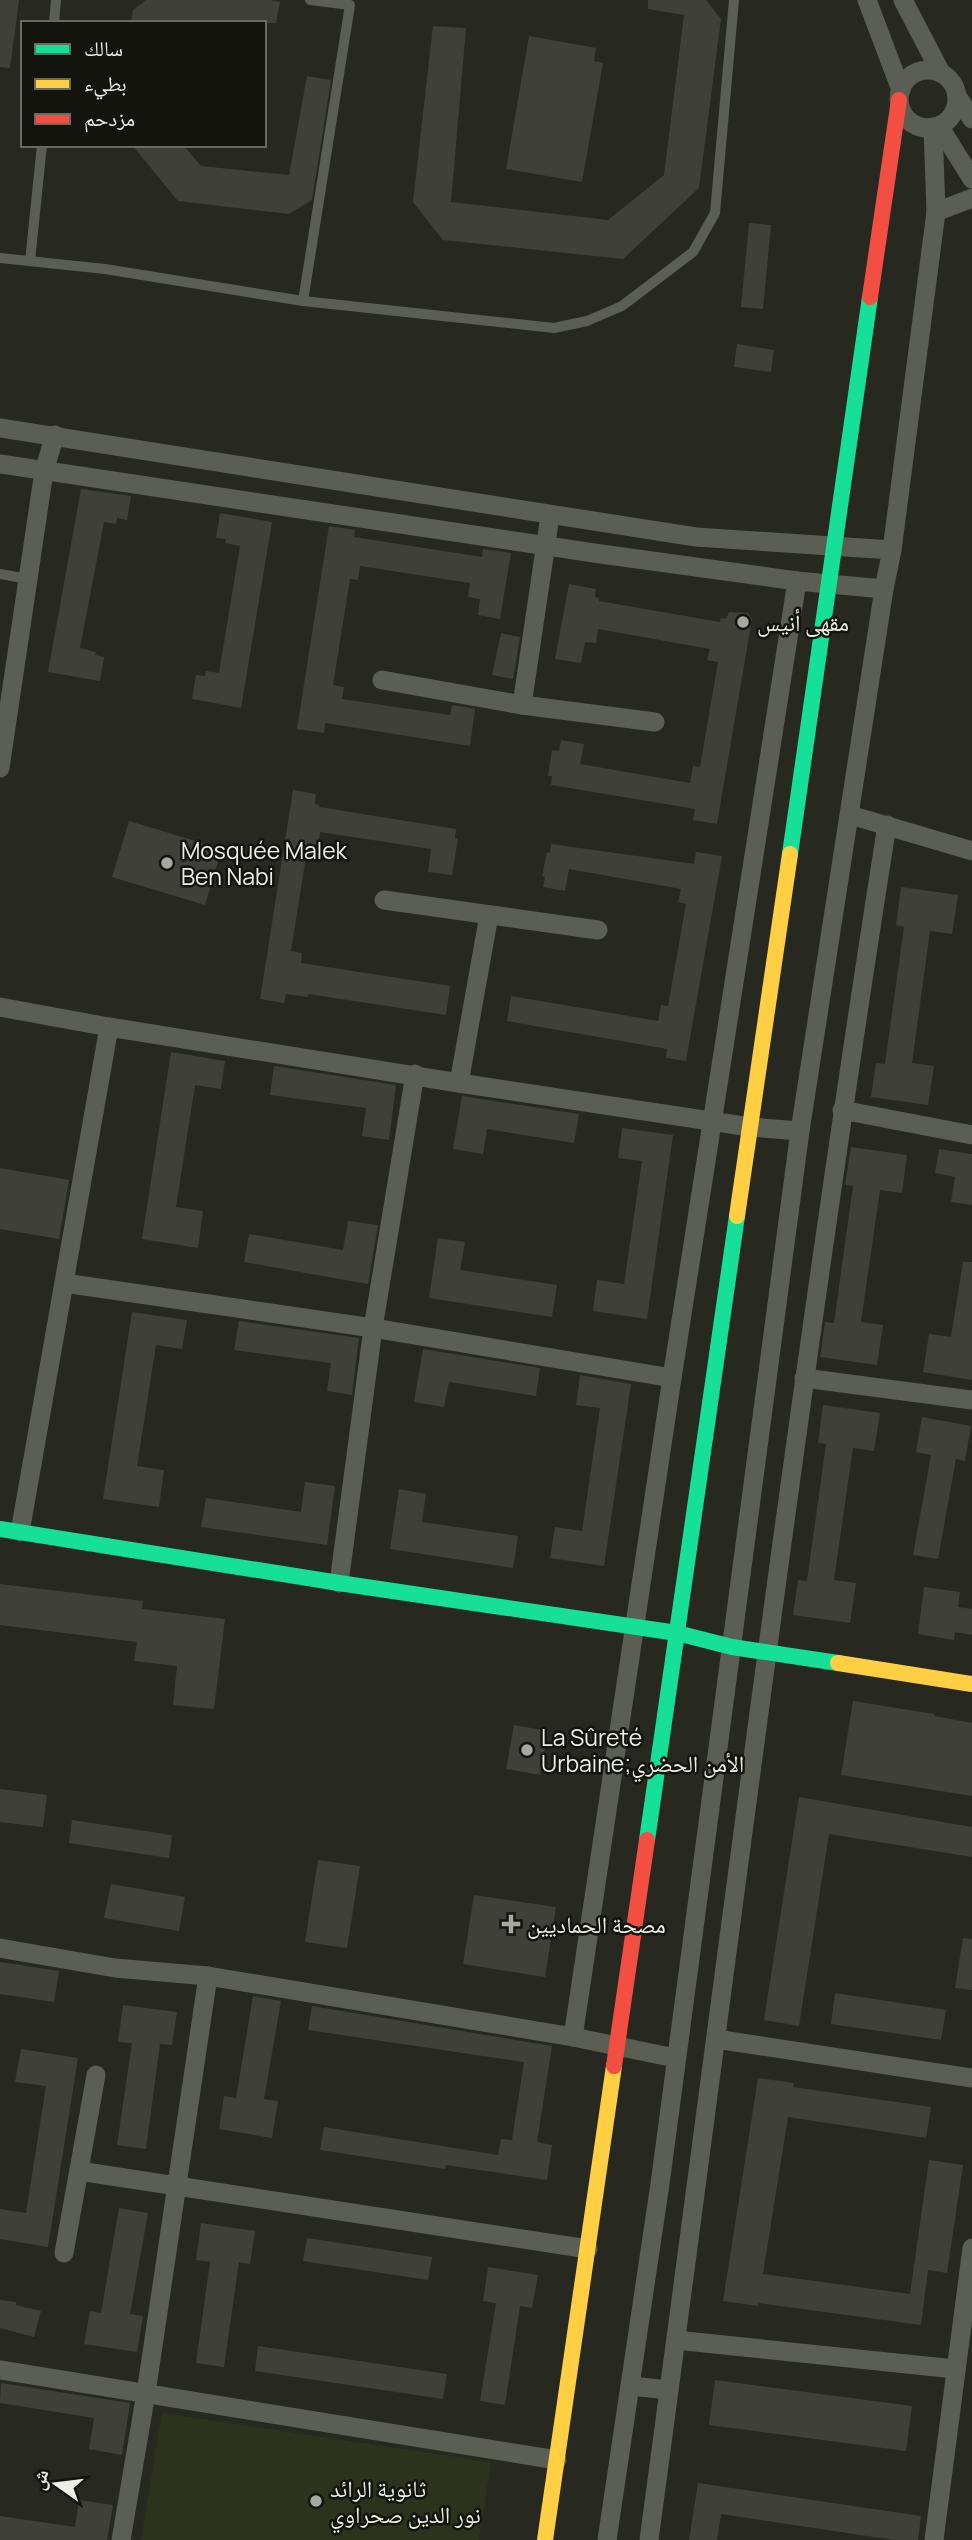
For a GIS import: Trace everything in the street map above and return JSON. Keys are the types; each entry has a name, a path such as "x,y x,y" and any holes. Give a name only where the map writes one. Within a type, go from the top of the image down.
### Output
{"street":[{"path":"867,0 900,95 902,112 910,121 921,127 936,127 953,114 957,96"},
{"path":"903,0 941,73 954,87 972,120"},
{"path":"545,2540 900,95 905,81 913,74 932,70 941,73"},
{"path":"936,127 972,179"},
{"path":"607,2540 631,2386 733,1647 800,1131 892,550 936,212 936,127"},
{"path":"936,212 972,198"},
{"path":"0,428 696,537 892,550"},
{"path":"0,768 44,471 55,435"},
{"path":"187,490 192,457"},
{"path":"0,464 601,554 797,581 884,589"},
{"path":"522,705 550,516"},
{"path":"573,2037 672,1378 797,581"},
{"path":"382,680 522,705 655,722"},
{"path":"850,815 972,851"},
{"path":"649,2540 804,1378 842,1110 887,825"},
{"path":"384,900 598,930"},
{"path":"459,1083 489,915"},
{"path":"0,1007 459,1083 750,1127 800,1131"},
{"path":"20,1532 109,1027"},
{"path":"339,1583 373,1328 415,1074"},
{"path":"842,1110 972,1135"},
{"path":"64,1283 373,1328 672,1378"},
{"path":"804,1378 972,1400"},
{"path":"0,1529 677,1633 733,1647 972,1684"},
{"path":"0,1948 115,1968 208,1976 573,2037 675,2058"},
{"path":"121,2540 146,2393 208,1976"},
{"path":"716,2039 972,2078"},
{"path":"64,2253 96,2075"},
{"path":"79,2171 587,2249"},
{"path":"934,2540 972,2248"},
{"path":"676,2340 956,2369"},
{"path":"0,2370 557,2460"},
{"path":"631,2386 669,2390"}],"lane":[{"path":"54,21 56,0"},
{"path":"303,301 354,3 310,0"},
{"path":"0,258 105,269 303,301 554,328 587,321 622,306 693,253 715,213 734,0"},
{"path":"30,261 41,147"},
{"path":"0,575 28,579"}],"shaded area":[{"name":"ثانوية الرائد نور الدين صحراوي","path":"162,2413 491,2462 479,2540 141,2540"}],"building":[{"path":"0,0 19,0 10,68 0,67"},
{"path":"146,0 280,2 276,23 131,21 133,10"},
{"path":"648,0 706,0 721,19 699,188 623,259 443,240 413,202 433,26 466,28 451,202 608,220 664,175 684,15 648,9"},
{"path":"529,36 596,48 594,61 603,63 582,182 506,169"},
{"path":"307,76 331,80 312,200 289,214 178,201 134,147 185,147 201,166 289,175"},
{"path":"749,223 771,225 763,309 741,307"},
{"path":"737,344 774,350 771,372 734,367"},
{"path":"81,489 131,496 127,520 117,518 116,524 104,522 80,648 104,657 100,681 48,672"},
{"path":"220,513 272,522 241,708 192,699 196,675 205,676 206,671 219,673 240,546 225,543 226,539 216,538"},
{"path":"329,526 355,530 354,537 482,557 483,549 511,553 500,619 478,615 480,599 468,597 470,583 360,566 358,580 350,579 333,685 344,687 342,699 450,715 452,705 475,709 470,746 325,723 324,733 297,729"},
{"path":"569,584 596,589 595,597 599,598 599,601 720,622 721,618 726,619 729,612 748,613 752,619 717,824 693,820 695,809 551,785 552,776 548,776 552,750 559,751 561,740 584,744 580,764 690,783 693,766 700,767 718,662 707,660 710,649 598,629 596,643 585,642 581,663 555,659"},
{"path":"501,633 520,637 513,679 492,675"},
{"path":"293,790 316,794 315,804 319,807 456,829 455,838 458,839 452,875 428,872 431,849 320,832 318,845 308,844 291,951 302,953 301,963 450,986 446,1015 308,994 308,997 286,994 284,1003 260,999"},
{"name":"Mosquée Malek Ben Nabi","path":"129,821 222,849 205,905 112,877"},
{"path":"551,844 694,864 696,852 722,856 686,1061 666,1058 667,1049 507,1021 511,996 658,1021 661,1005 668,1006 686,904 678,902 681,889 569,869 565,891 543,887 545,877 542,876"},
{"path":"901,887 958,895 952,934 930,931 912,1063 934,1066 928,1105 871,1097 876,1063 885,1064 904,927 896,925"},
{"path":"171,1052 225,1061 221,1089 195,1085 176,1207 203,1211 198,1248 142,1239"},
{"path":"274,1066 396,1085 389,1140 362,1136 366,1108 270,1095"},
{"path":"462,1096 579,1114 574,1143 487,1129 483,1154 453,1149"},
{"path":"622,1128 673,1135 647,1319 593,1311 597,1280 624,1284 642,1161 618,1158"},
{"path":"851,1147 907,1155 902,1193 880,1190 861,1322 883,1325 877,1365 820,1357 825,1322 834,1323 853,1186 845,1185"},
{"path":"939,1149 972,1154 972,1205 951,1202 955,1177 935,1173"},
{"path":"0,1168 69,1180 59,1239 0,1229"},
{"path":"348,1221 378,1225 368,1284 244,1262 249,1234 343,1250"},
{"path":"438,1238 465,1242 460,1270 557,1285 552,1317 429,1298"},
{"path":"963,1262 972,1262 972,1380 923,1372 929,1334 951,1337"},
{"path":"132,1312 187,1320 182,1349 156,1345 137,1466 164,1470 159,1507 103,1499"},
{"path":"239,1321 359,1338 352,1395 327,1391 331,1363 234,1350"},
{"path":"423,1349 540,1368 536,1396 449,1382 444,1407 414,1402"},
{"path":"580,1375 631,1384 604,1566 550,1558 555,1527 582,1531 600,1408 576,1405"},
{"path":"823,1405 880,1413 874,1451 853,1448 834,1580 856,1583 850,1623 793,1615 798,1580 807,1581 826,1444 818,1443"},
{"path":"922,1417 971,1426 965,1461 956,1459 938,1559 913,1555 931,1455 916,1452"},
{"path":"305,1482 335,1486 327,1545 201,1527 206,1498 301,1512"},
{"path":"399,1489 426,1494 422,1522 518,1536 513,1568 390,1549"},
{"path":"0,1584 143,1601 142,1609 225,1619 214,1709 173,1705 177,1666 134,1661 137,1642 0,1625"},
{"path":"924,1587 960,1592 958,1607 972,1609 972,1635 955,1632 954,1640 918,1634"},
{"path":"853,1701 972,1723 972,1796 841,1775"},
{"name":"La Sûreté Urbaine;الأمن الحضري","path":"514,1725 548,1731 540,1775 506,1769"},
{"path":"0,1789 47,1795 43,1827 0,1822"},
{"path":"799,1797 972,1827 972,1857 829,1834 799,2026 764,2020"},
{"path":"72,1820 172,1835 169,1858 69,1843"},
{"path":"318,1860 360,1866 347,1948 305,1942"},
{"path":"111,1884 185,1897 179,1931 104,1918"},
{"name":"مصحة الحماديين","path":"474,1895 556,1907 545,1977 463,1964"},
{"path":"963,1938 972,1939 972,1990 955,1988"},
{"path":"0,1962 59,1971 54,2002 0,1994"},
{"path":"835,1993 946,2010 941,2040 831,2024"},
{"path":"253,1996 281,2001 264,2099 278,2101 272,2138 219,2129 224,2096 236,2098"},
{"path":"123,2005 177,2012 172,2045 160,2044 146,2149 117,2145 132,2043 118,2042"},
{"path":"312,2006 552,2046 537,2142 552,2145 547,2180 446,2165 445,2169 320,2150 324,2127 498,2155 501,2139 512,2140 524,2062 308,2030"},
{"path":"21,2049 78,2058 48,2247 0,2239 0,2209 26,2213 46,2086 15,2082"},
{"path":"758,2078 794,2083 793,2087 931,2107 926,2138 788,2117 763,2274 910,2294 929,2160 963,2165 947,2273 928,2270 921,2325 759,2303 758,2306 723,2301"},
{"path":"119,2208 148,2213 130,2314 143,2316 137,2352 84,2344 90,2311 101,2313"},
{"path":"201,2223 255,2231 250,2264 239,2262 224,2367 196,2363 210,2262 196,2260"},
{"path":"307,2238 432,2257 428,2280 303,2261"},
{"path":"488,2267 538,2275 532,2308 520,2306 505,2405 480,2401 496,2303 483,2301"},
{"path":"0,2300 16,2302 16,2305 41,2311 34,2337 0,2328"},
{"path":"258,2346 447,2374 443,2399 255,2371"},
{"path":"715,2380 912,2406 906,2451 709,2425"},
{"path":"1,2383 130,2403 122,2455 89,2449 94,2418 0,2403"},
{"path":"698,2483 921,2516 918,2540 894,2540 721,2514 717,2540 689,2540"},
{"path":"79,2500 113,2505 107,2540 0,2540 0,2516 75,2527"}],"traffic: fast":[{"path":"790,854 870,297"},
{"path":"647,1840 737,1216"},
{"path":"0,1529 677,1633 732,1647 838,1663"}],"traffic: slow":[{"path":"737,1216 790,854"},
{"path":"838,1663 972,1684"},
{"path":"545,2540 614,2066"}],"traffic: jam":[{"path":"870,297 899,100"},
{"path":"614,2066 647,1840"}],"place":[{"name":"مقهى أنيس","path":"743,622"},
{"name":"Mosquée Malek Ben Nabi","path":"167,863"},
{"name":"La Sûreté Urbaine;الأمن الحضري","path":"527,1750"},
{"name":"مصحة الحماديين","path":"511,1924"},
{"name":"ثانوية الرائد نور الدين صحراوي","path":"316,2501"}]}
